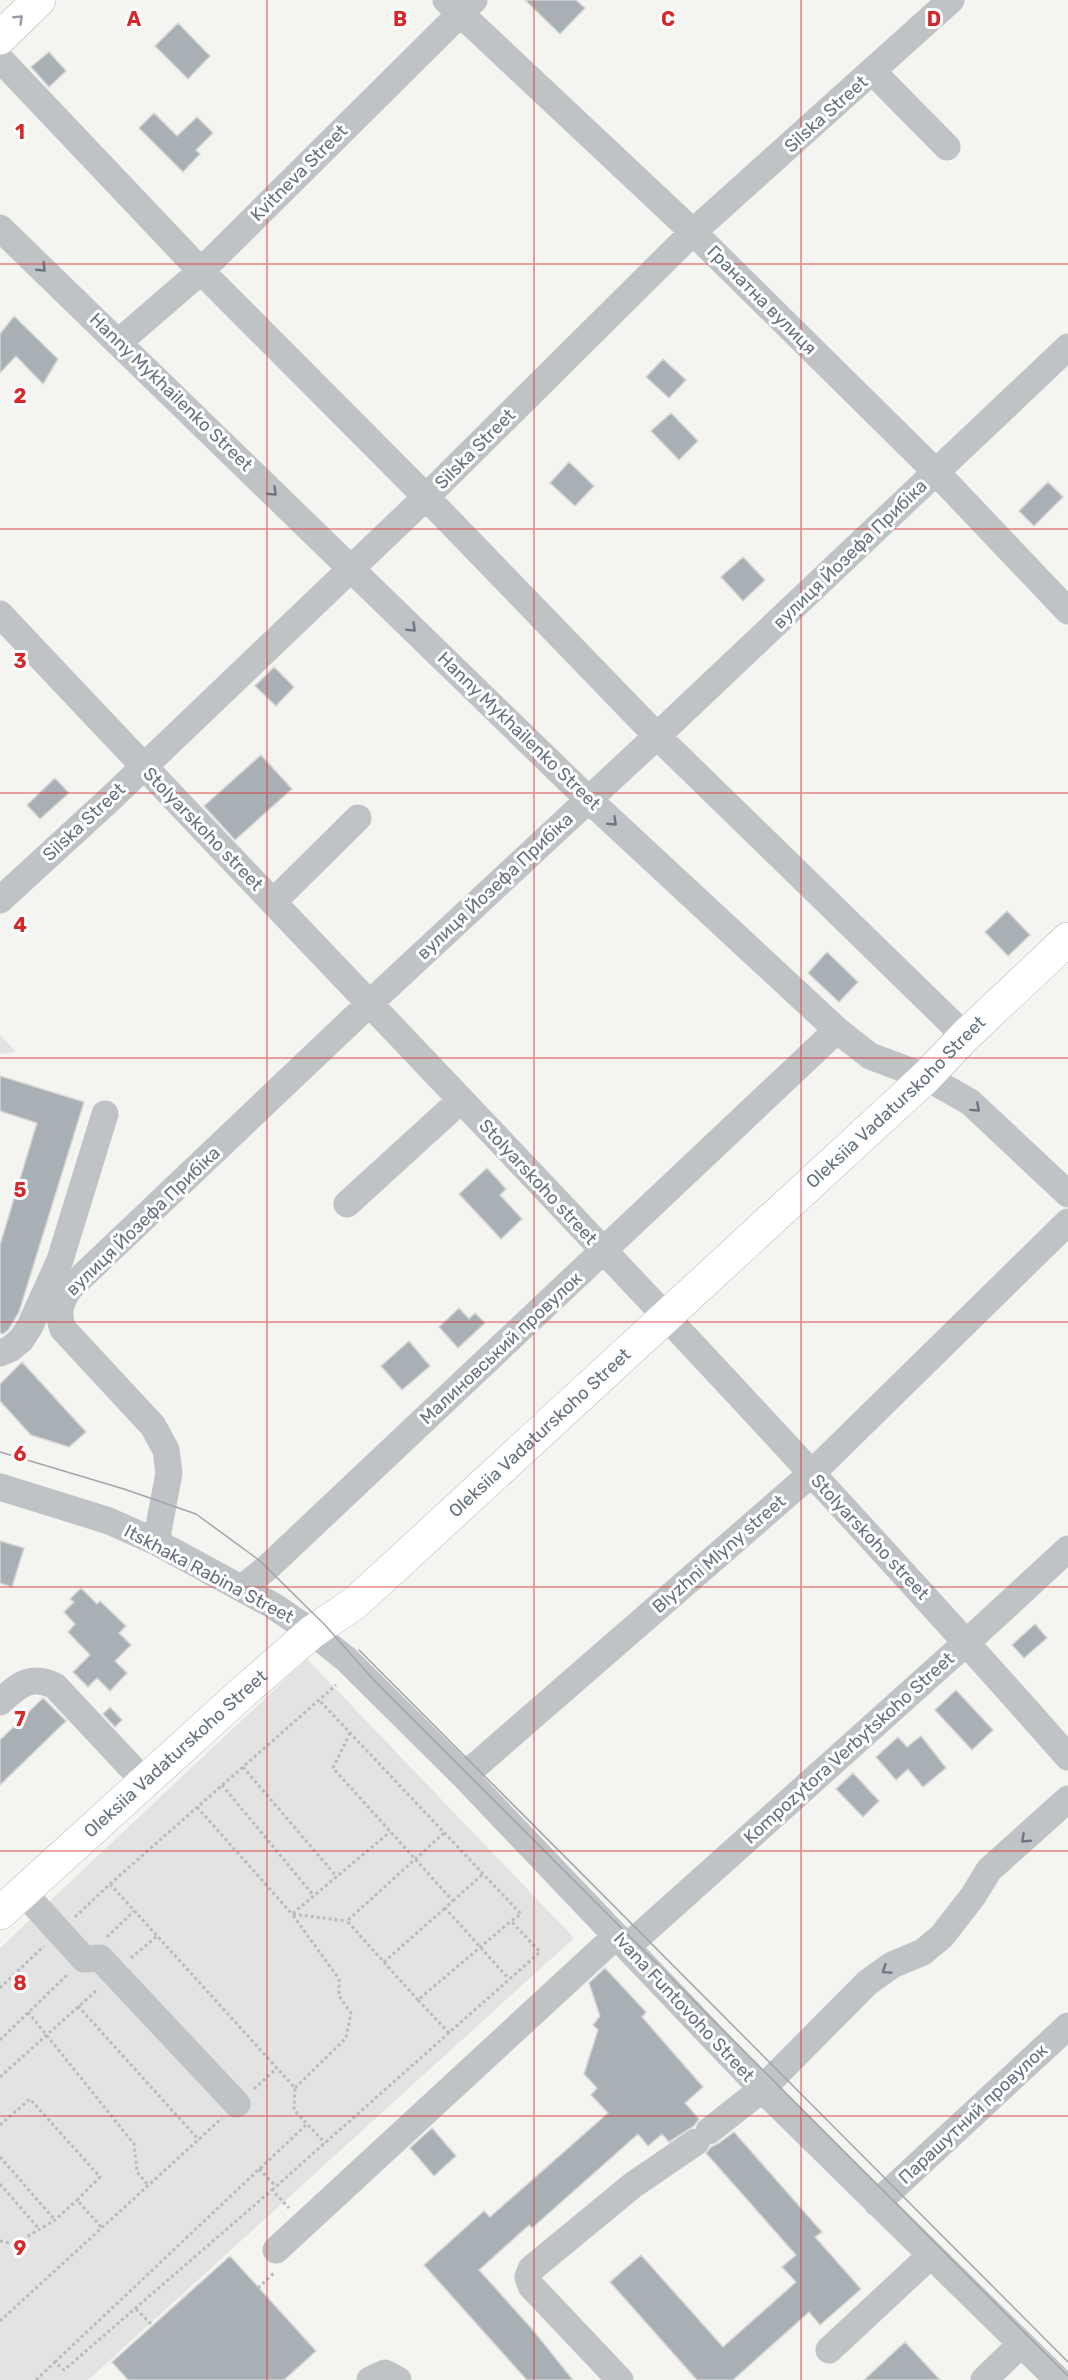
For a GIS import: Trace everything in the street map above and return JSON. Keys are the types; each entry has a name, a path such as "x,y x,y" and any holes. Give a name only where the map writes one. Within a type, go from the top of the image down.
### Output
{"main road":[{"path":"0,38 39,0"},
{"name":"Oleksiia Vadaturskoho Street","path":"11,1903 312,1632 355,1603 926,1077 965,1036 1068,939"}],"street":[{"name":"Silska Street","path":"0,900 426,497 693,232 951,0"},
{"name":"Гранатна вулиця","path":"460,4 936,472 1068,611"},
{"name":"Kvitneva Street","path":"118,342 201,271 460,4"},
{"path":"0,59 201,271 426,497 657,736 965,1036"},
{"path":"873,72 947,147"},
{"name":"Hanny Mykhailenko Street","path":"0,228 588,799 837,1030 870,1056 926,1077 970,1102 1068,1194"},
{"name":"вулиця Йозефа Прибіка","path":"54,1307 69,1289 370,1003 657,736 1068,346"},
{"name":"Stolyarskoho street","path":"0,614 667,1316 967,1642 1068,1757"},
{"path":"273,902 358,818"},
{"name":"Малиновський провулок","path":"242,1588 267,1568 837,1030"},
{"path":"347,1204 461,1100"},
{"path":"105,1114 60,1260 54,1307 63,1329 153,1426 166,1450 169,1473 156,1542"},
{"name":"Blyzhni Mlyny street","path":"464,1776 812,1473 1068,1222"},
{"path":"0,1353 10,1349 21,1340 54,1307"},
{"name":"Itskhaka Rabina Street","path":"0,1487 109,1521 156,1542 242,1588 312,1632"},
{"name":"Kompozytora Verbytskoho Street","path":"276,2250 622,1941 967,1642 1068,1549"},
{"name":"Ivana Funtovoho Street","path":"312,1632 346,1659 464,1776 762,2090 1058,2380"},
{"path":"0,1702 11,1691 34,1680 44,1680 55,1686 144,1781"},
{"path":"620,2380 531,2286 528,2277 531,2269 633,2185 703,2136 762,2090 867,1983 892,1965 922,1952 942,1936 989,1870 1068,1799"},
{"path":"11,1903 59,1932 84,1959 100,1958 237,2104"},
{"name":"Парашутний провулок","path":"878,2203 1068,2026"},
{"path":"829,2350 931,2255"},
{"path":"984,2380 1021,2344"},
{"path":"1058,2380 1068,2370"},
{"path":"370,2380 385,2373 398,2380"}],"path":[{"path":"0,1988 110,1884 336,1685"},
{"path":"319,1700 521,1914 418,2000"},
{"path":"350,1733 333,1768 453,1901"},
{"path":"243,1767 337,1877"},
{"path":"222,1785 314,1896"},
{"path":"197,1807 292,1914 339,1979 339,1996 351,2013 346,2038 295,2088 294,2110 325,2143"},
{"path":"292,1914 390,1832"},
{"path":"347,1921 444,1833"},
{"path":"384,1962 483,1874"},
{"path":"110,1884 295,2088"},
{"path":"445,1908 509,1979"},
{"path":"292,1914 347,1921 449,2033"},
{"path":"55,2362 64,2370 272,2190 540,1952 511,1921"},
{"path":"0,2077 157,1936"},
{"path":"78,2006 199,2140"},
{"path":"28,2012 134,2144 137,2172 148,2186"},
{"path":"0,2321 277,2068"},
{"path":"0,2125 30,2098 100,2176 55,2220 15,2244 0,2241"},
{"path":"36,2380 307,2124"},
{"path":"0,2157 55,2220"},
{"path":"259,2169 276,2186"},
{"path":"0,2184 39,2229"},
{"path":"272,2190 304,2224"},
{"path":"77,2200 102,2228"},
{"path":"136,2309 153,2326"}],"shaded area":[{"path":"0,1035 16,1052 0,1054"},
{"path":"307,1659 574,1938 88,2380 0,2380 0,1948"}],"building":[{"path":"525,0 576,0 585,8 560,34"},
{"path":"178,23 210,56 188,79 155,46"},
{"path":"49,52 66,71 49,87 31,67"},
{"path":"154,113 177,136 197,117 213,133 196,150 200,154 183,172 139,128"},
{"path":"14,316 58,359 43,384 16,356 0,373 0,334"},
{"path":"663,359 686,380 669,398 646,377"},
{"path":"671,413 698,441 679,460 651,431"},
{"path":"569,462 594,486 575,506 550,483"},
{"path":"1048,482 1063,497 1034,526 1019,511"},
{"path":"743,557 765,580 743,601 721,577"},
{"path":"274,667 294,687 276,706 255,686"},
{"path":"261,755 292,789 235,840 204,806"},
{"path":"55,778 69,793 40,819 27,805"},
{"path":"1007,911 1030,935 1008,956 985,932"},
{"path":"827,952 858,982 839,1002 808,973"},
{"path":"0,1076 84,1102 19,1312 9,1329 3,1334 0,1333 0,1245 37,1123 0,1111"},
{"path":"487,1168 506,1189 500,1195 522,1219 501,1239 459,1194"},
{"path":"459,1308 469,1319 475,1313 485,1323 458,1348 439,1327"},
{"path":"409,1341 430,1366 402,1390 381,1366"},
{"path":"22,1362 86,1432 69,1447 31,1435 0,1401 0,1384"},
{"path":"0,1541 24,1548 12,1587 0,1583"},
{"path":"81,1588 97,1604 100,1601 126,1626 119,1633 131,1645 115,1661 127,1673 110,1691 97,1678 88,1687 73,1672 90,1655 68,1632 75,1624 64,1612 74,1602 70,1599"},
{"path":"1035,1624 1047,1638 1024,1658 1012,1645"},
{"path":"956,1690 993,1730 972,1750 935,1710"},
{"path":"43,1698 66,1721 0,1785 0,1740"},
{"path":"110,1707 122,1720 115,1727 103,1714"},
{"path":"921,1736 946,1768 923,1787 908,1769 896,1780 876,1757 898,1737 907,1747"},
{"path":"853,1773 879,1801 863,1817 836,1789"},
{"path":"605,1968 646,2012 642,2017 703,2087 685,2103 699,2119 694,2126 669,2142 662,2134 648,2146 638,2134 532,2228 529,2225 479,2270 532,2329 573,2380 527,2380 424,2265 484,2211 490,2217 608,2113 591,2095 597,2088 584,2074 598,2030 593,2025 600,2016 589,1983"},
{"path":"432,2128 456,2156 434,2176 410,2148"},
{"path":"734,2132 822,2232 815,2237 861,2289 820,2325 809,2312 733,2380 697,2380 610,2282 641,2255 723,2347 796,2282 782,2267 796,2255 706,2153 711,2147"},
{"path":"230,2256 316,2351 284,2380 128,2380 112,2362"},
{"path":"905,2342 940,2380 864,2380"}],"tram line":[{"path":"0,1452 124,1489 196,1514 259,1560 325,1625 371,1677 1068,2376"},
{"path":"359,1650 1068,2362"}]}
